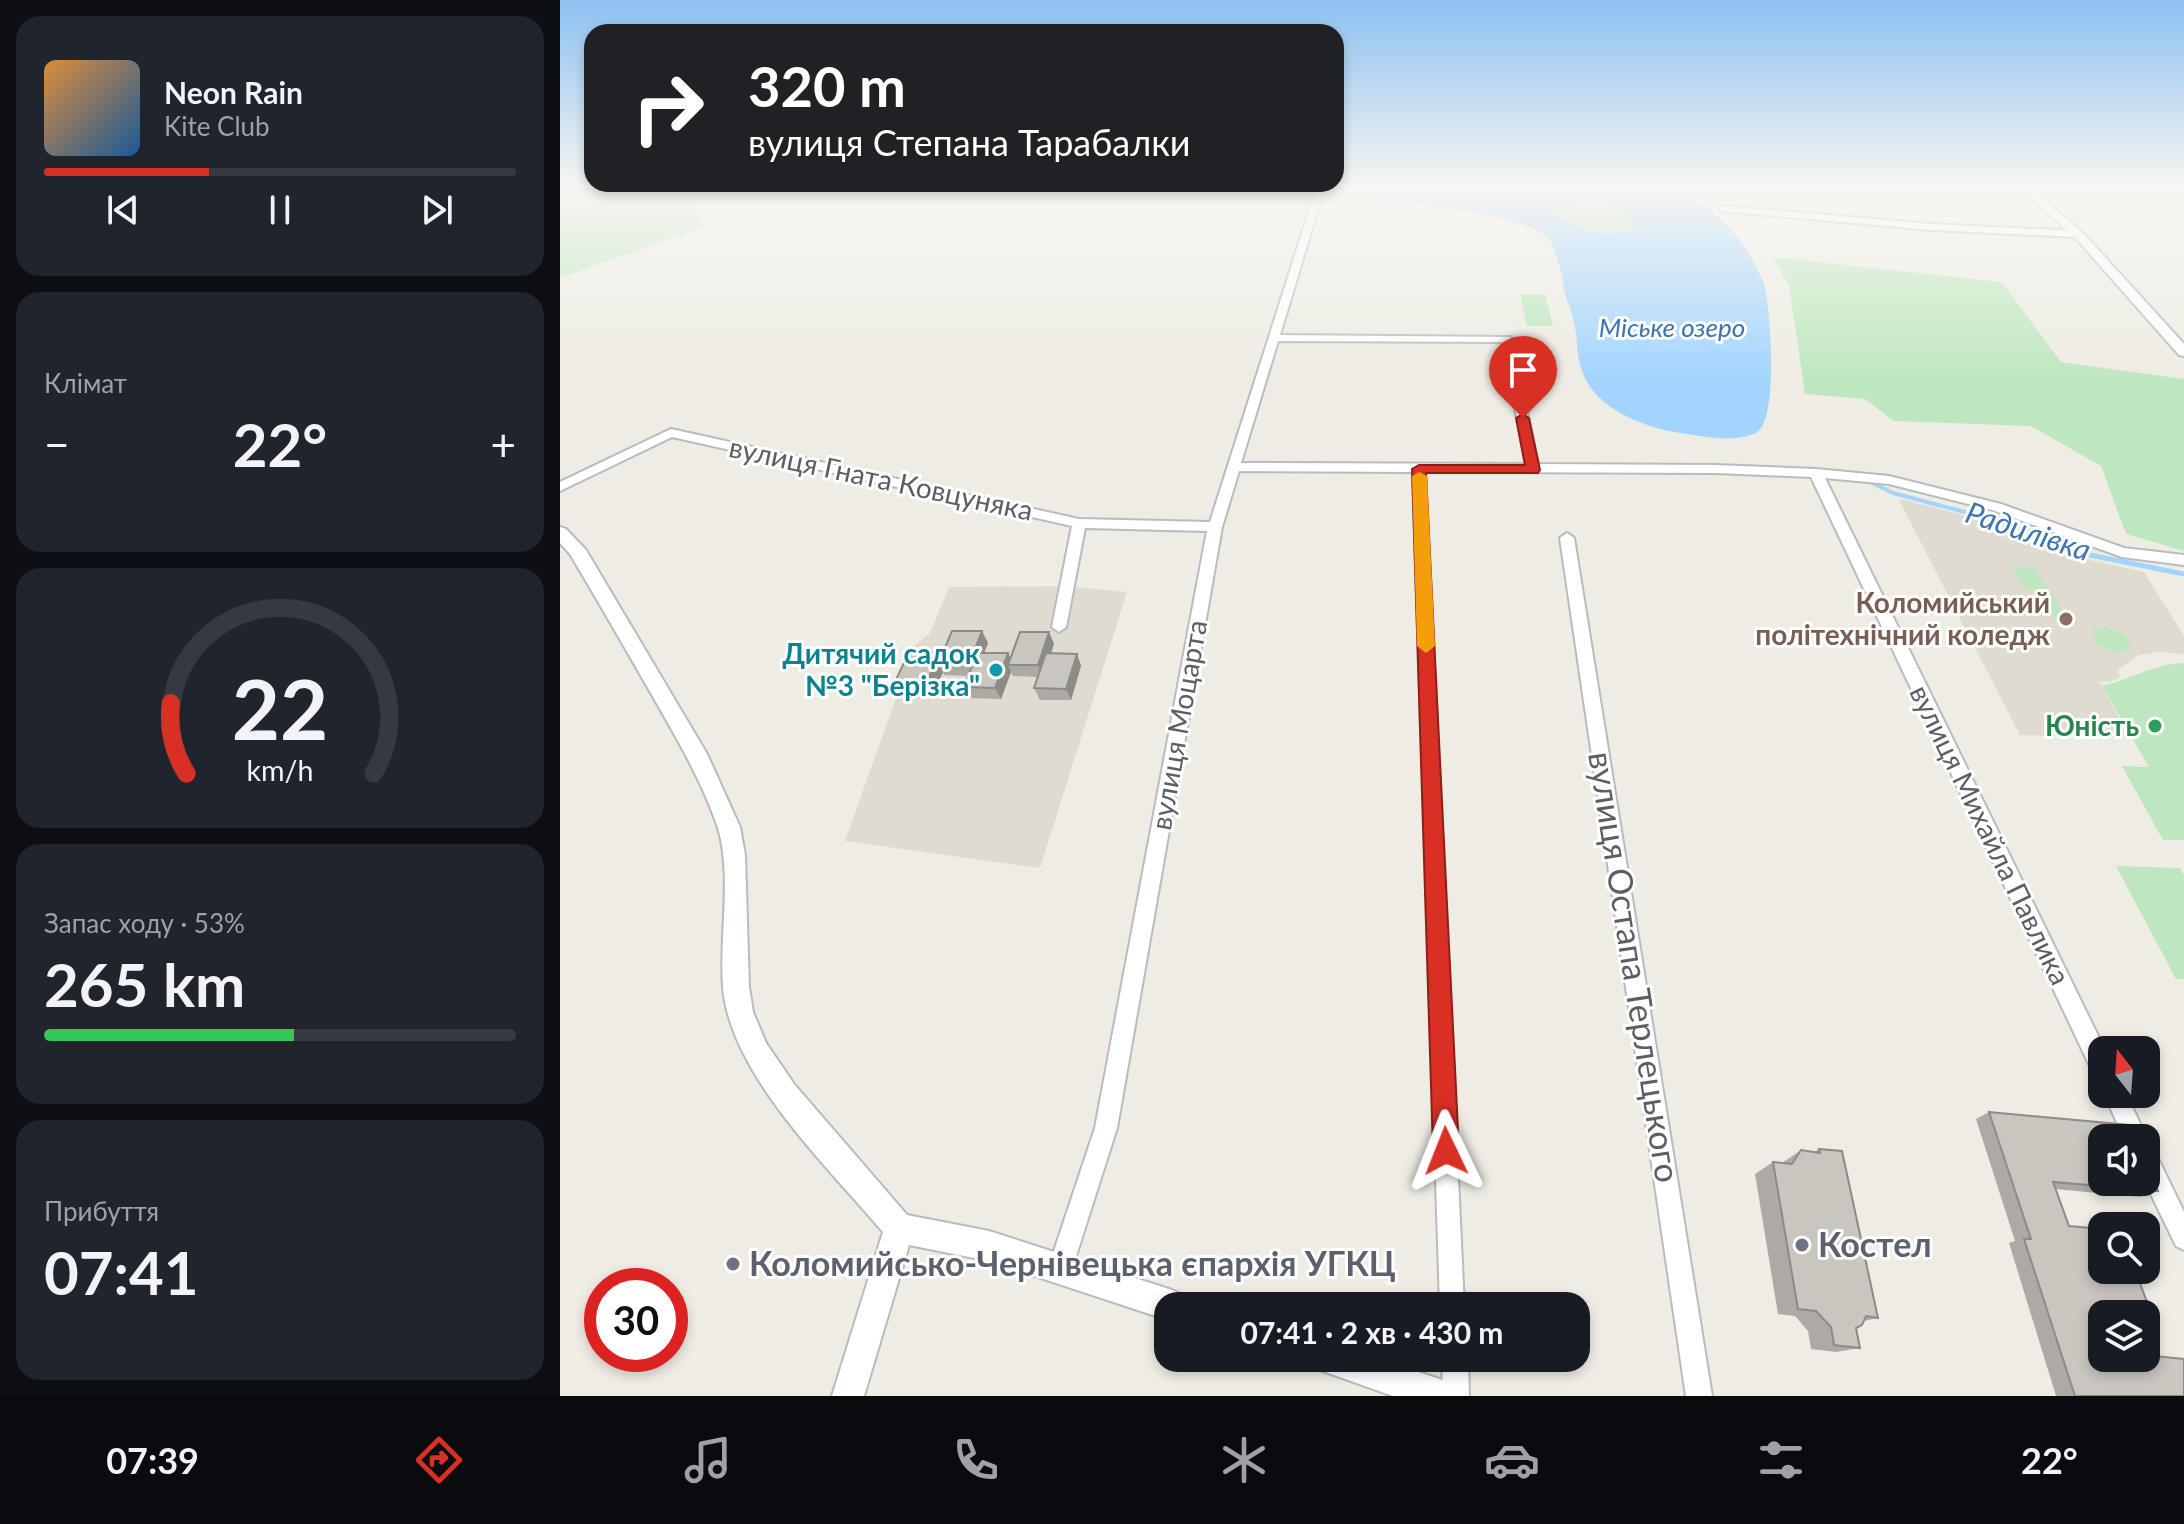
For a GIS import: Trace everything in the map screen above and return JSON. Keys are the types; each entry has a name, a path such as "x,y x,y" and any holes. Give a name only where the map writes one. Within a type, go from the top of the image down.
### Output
{"street":[{"name":"вулиця Моцарта","path":"1060,1269 1106,1128 1215,527 1300,251"},
{"path":"2093,251 2184,352"},
{"path":"1273,338 1507,339 1533,470"},
{"name":"вулиця Гната Ковцуняка","path":"560,487 671,433 1079,523 1215,527"},
{"path":"1232,467 1643,468 1816,473 1889,480 1996,507 2122,552 2184,560"},
{"path":"1419,469 1451,1292"},
{"name":"вулиця Михайла Павлика","path":"1816,473 2088,1038"},
{"path":"1059,627 1079,523"},
{"path":"560,533 577,550 700,760 729,827 734,855 737,997 743,1021 757,1052 784,1094 899,1228 989,1246 1154,1300"},
{"name":"вулиця Остапа Терлецького","path":"1567,538 1699,1396"},
{"path":"2160,1187 2184,1238"},
{"path":"848,1396 899,1228"},
{"path":"1370,1372 1442,1396"},
{"path":"1455,1372 1456,1396"}],"shaded area":[{"name":"Коломийський політехнічний коледж","path":"1901,499 2008,527 2090,560 2144,572 2184,636 2184,654 2159,652 2138,655 2117,671 2121,677 2110,682 2099,681 2130,738 2020,735"},
{"path":"1066,586 1127,592 1040,868 845,841 915,645 930,633 949,587"}],"green space":[{"path":"560,251 635,251 560,278"},
{"path":"1772,257 2002,282 2061,362 2184,379 2184,551 2126,534 2101,466 2031,426 1894,421 1865,399 1805,394 1789,285"},
{"path":"1520,294 1545,294 1553,326 1527,326"},
{"path":"2012,568 2035,568 2068,621 2056,620 2037,590 2026,590"},
{"path":"2106,627 2126,637 2131,649 2116,653 2097,644 2092,631"},
{"name":"Юність","path":"2184,663 2184,840 2163,840 2122,766 2149,767 2102,686 2160,666"},
{"path":"2116,866 2180,868 2184,875 2184,979 2176,979"}],"water":[{"name":"Міське озеро","path":"1555,251 1746,251 1762,279 1770,333 1771,384 1764,423 1757,432 1739,438 1699,436 1636,421 1609,406 1588,384 1582,371 1573,318"}],"building":[{"path":"952,631 982,631 969,664 938,664"},
{"path":"1020,632 1049,632 1038,665 1008,665"},
{"path":"909,652 939,653 925,687 893,686"},
{"path":"977,653 1008,653 995,688 964,687"},
{"path":"1046,653 1077,654 1066,689 1034,688"},
{"path":"1989,1112 2119,1124 2088,1124 2088,1185 2053,1182 2069,1226 2088,1228 2088,1284 2140,1284 2146,1300 2088,1300 2088,1372 2160,1372 2160,1356 2184,1359 2184,1396 2075,1396 2024,1239 2031,1239"},
{"name":"Костел","path":"1819,1149 1842,1151 1878,1318 1866,1316 1862,1325 1856,1328 1860,1348 1834,1345 1831,1327 1816,1311 1798,1309 1773,1162 1792,1164 1801,1150 1820,1153"}],"waterway":[{"name":"Радилівка","path":"1874,484 1893,493 1987,518"},
{"name":"Радилівка","path":"1980,516 2008,523 2085,554 2184,574"}],"slow traffic":[{"path":"1419,476 1426,646"}],"place":[{"name":"Коломийський політехнічний коледж","path":"2066,619"},
{"name":"Дитячий садок №3 \"Берізка\"","path":"996,670"},
{"name":"Юність","path":"2155,726"},
{"name":"Костел","path":"1802,1245"},
{"name":"Коломийсько-Чернівецька єпархія УГКЦ","path":"733,1264"}],"route":[{"path":"1446,1151 1419,469 1533,470 1523,418"}]}
